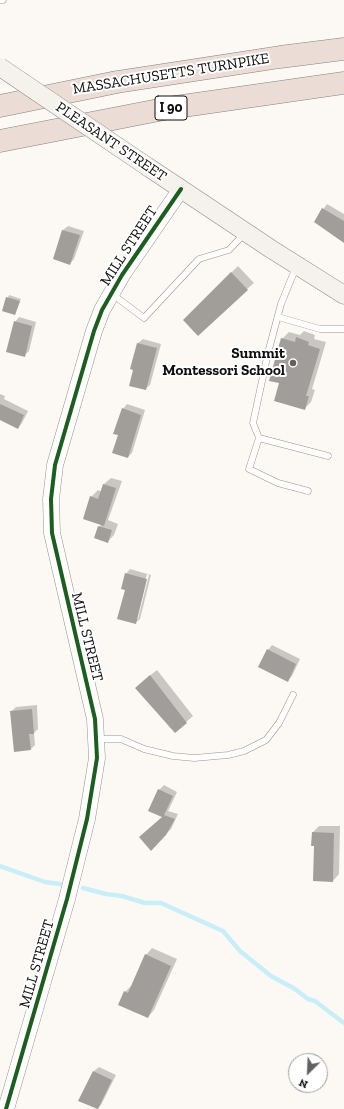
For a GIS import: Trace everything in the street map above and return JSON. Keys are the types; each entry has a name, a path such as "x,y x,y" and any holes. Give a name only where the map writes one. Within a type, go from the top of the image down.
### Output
{"highway":[{"name":"MASSACHUSETTS TURNPIKE","path":"0,106 117,82 272,58 344,49"},
{"name":"I 90","path":"0,141 169,108 344,83"}],"main road":[{"name":"PLEASANT STREET","path":"0,67 245,232 344,295"}],"street":[{"name":"MILL STREET","path":"6,1109 30,1034 73,877 92,796 97,758 95,719 55,553 52,533 51,499 55,465 94,331 111,293 181,189"}],"lane":[{"path":"111,293 144,318 199,259 229,250 245,232"},
{"path":"297,266 278,317 268,353 253,423 259,438 249,469 278,483 308,491"},
{"path":"278,317 320,329 344,328"},
{"path":"259,438 328,456"},
{"path":"97,738 121,739 144,749 173,756 194,758 228,755 244,751 266,740 279,723 293,696"}],"building":[{"path":"322,208 344,221 344,243 314,222"},
{"path":"62,230 80,235 70,265 53,259"},
{"path":"231,272 248,290 198,336 183,320"},
{"path":"6,297 20,301 15,315 2,311"},
{"path":"14,321 32,326 25,357 6,352"},
{"path":"296,337 309,342 308,345 320,349 306,396 309,396 305,410 274,401 279,383 269,381 281,338 295,342"},
{"path":"137,343 157,348 146,390 129,386 133,370 130,369"},
{"path":"0,404 24,415 18,429 0,420"},
{"path":"122,408 141,415 128,458 112,453 118,435 113,434"},
{"path":"103,484 116,488 104,526 83,519 90,496 98,499"},
{"path":"98,526 112,530 108,543 94,538"},
{"path":"125,573 147,579 136,624 117,619 125,590 121,589"},
{"path":"267,649 296,664 288,682 258,667"},
{"path":"150,675 187,723 175,733 135,688"},
{"path":"32,709 34,734 29,734 31,750 14,752 10,711"},
{"path":"158,789 173,796 164,815 175,819 166,835 151,851 139,837 162,817 148,811"},
{"path":"312,832 334,833 333,882 313,881 314,846 311,846"},
{"path":"145,954 171,966 148,1018 118,1005 124,991 128,993"},
{"path":"93,1071 112,1080 98,1109 78,1101"}],"waterway":[{"path":"0,866 45,882 60,884"},
{"path":"83,888 106,894 122,896 145,903 161,903 223,931 240,951 271,976 295,989 308,999 315,1001 344,1023"}],"cycle path":[{"path":"6,1109 67,899 87,819 97,758 95,719 52,533 51,499 55,465 94,331 102,310 122,275 181,189"}],"place":[{"name":"Summit Montessori School","path":"293,363"}]}
